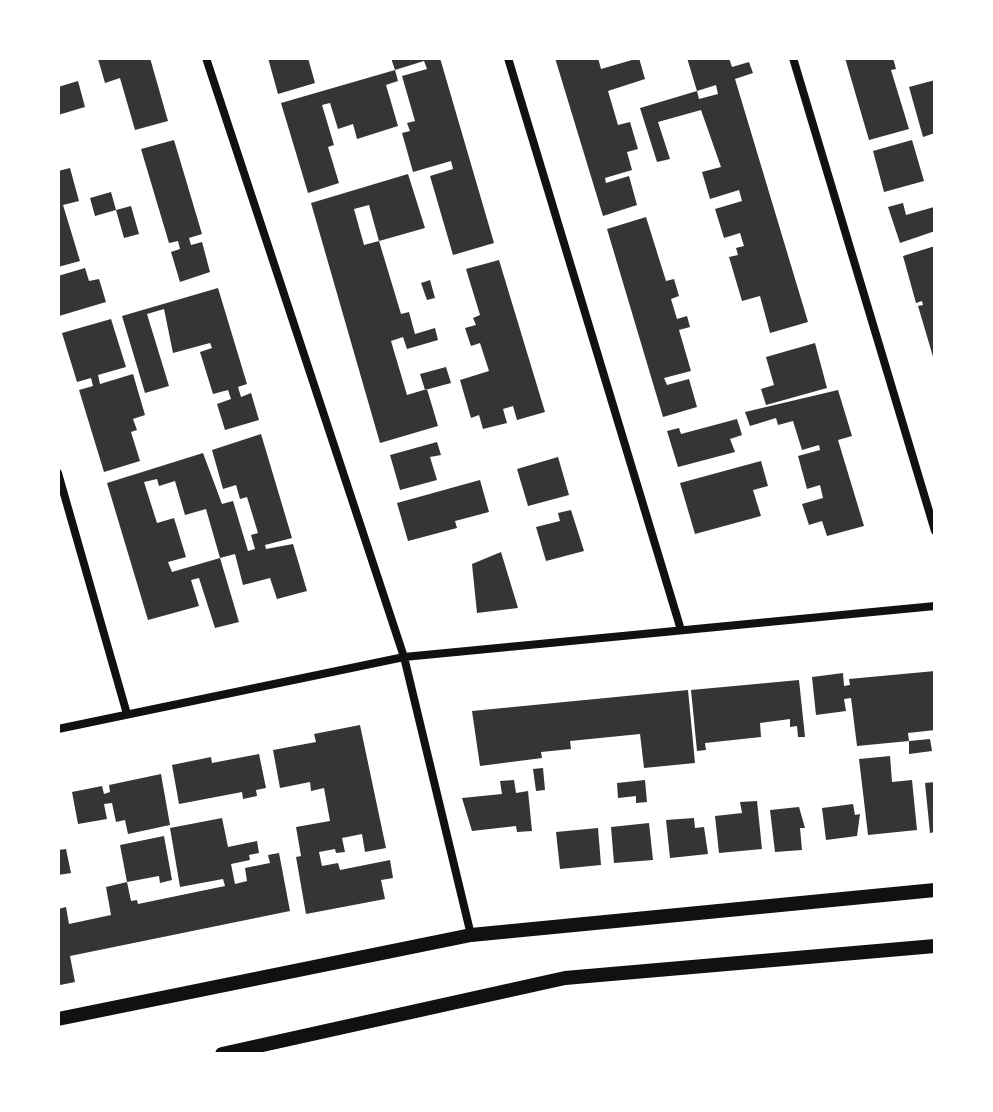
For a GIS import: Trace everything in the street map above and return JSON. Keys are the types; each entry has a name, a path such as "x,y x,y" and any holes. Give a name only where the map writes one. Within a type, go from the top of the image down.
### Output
{"street":[{"path":"206,58 404,657 471,935"},
{"path":"508,58 681,630"},
{"path":"793,58 935,531"},
{"path":"58,473 127,714"},
{"path":"58,729 404,657 935,606"},
{"path":"58,1019 471,935 935,890"},
{"path":"222,1054 565,978 935,946"}],"building":[{"path":"150,58 168,121 135,130 120,78 105,83 98,59"},
{"path":"268,58 308,58 315,83 278,94"},
{"path":"391,58 440,58 494,243 453,255 430,176 453,169 451,161 413,172 402,133 410,131 407,123 415,121 402,76 427,69 424,61 395,70"},
{"path":"555,58 598,58 601,69 639,58 645,79 608,91 618,125 630,122 638,149 627,152 632,170 605,178 606,183 629,176 637,205 603,216"},
{"path":"687,58 729,58 732,67 749,62 753,73 735,79 808,322 770,333 760,296 742,301 729,257 738,255 736,248 744,246 740,233 724,238 715,209 742,201 739,190 710,199 702,172 721,167 701,110 658,122 670,159 657,162 640,108 697,91","holes":["716,85 718,94 699,99 697,91"]},
{"path":"845,58 893,58 896,69 891,70 909,129 869,140"},
{"path":"395,70 398,81 386,85 398,126 357,139 353,124 338,129 330,103 322,105 334,145 328,147 339,183 308,193 281,103"},
{"path":"935,80 935,133 923,137 909,87"},
{"path":"78,81 85,107 58,115 58,87"},
{"path":"174,140 202,234 189,238 191,245 202,242 210,272 180,282 171,252 180,249 178,241 169,243 141,149"},
{"path":"912,140 924,181 884,192 873,151"},
{"path":"70,168 79,201 63,205 80,261 58,267 58,171"},
{"path":"408,174 425,228 379,241 401,314 409,312 415,334 435,328 438,340 407,349 403,337 391,341 407,395 427,389 438,426 380,443 311,203","holes":["369,205 379,241 364,245 354,209"]},
{"path":"111,192 116,210 95,216 90,198"},
{"path":"903,203 906,215 934,207 935,231 900,243 888,207"},
{"path":"131,206 139,234 124,238 116,210"},
{"path":"646,217 666,281 674,279 679,296 671,299 677,319 687,316 690,327 679,330 691,371 664,378 667,385 689,379 697,407 663,417 607,229"},
{"path":"935,246 934,360 918,306 923,305 922,301 916,303 903,256"},
{"path":"499,260 545,412 517,420 513,406 503,409 507,423 483,429 479,415 471,418 460,380 489,371 480,343 471,346 465,328 476,325 473,318 480,315 466,269"},
{"path":"85,268 89,281 99,279 106,302 59,316 58,276"},
{"path":"430,280 435,298 427,300 421,283"},
{"path":"218,288 247,384 238,387 241,397 251,393 259,420 225,430 217,404 231,399 228,390 213,394 200,352 212,348 210,343 173,353 164,309 147,314 169,386 145,393 122,316"},
{"path":"111,319 126,367 98,375 100,384 133,374 145,415 133,419 137,430 131,432 140,461 104,472 79,390 93,386 91,378 77,382 62,333"},
{"path":"815,343 827,388 766,405 761,389 774,385 766,357"},
{"path":"446,367 451,383 425,390 420,374"},
{"path":"838,390 852,436 838,440 864,526 827,536 822,521 809,525 802,504 823,498 820,485 807,489 798,456 820,450 819,445 802,450 793,421 778,425 776,418 750,426 745,412"},
{"path":"737,419 742,435 730,439 735,452 678,467 667,431 679,428 681,434"},
{"path":"261,434 292,538 265,545 266,549 293,544 307,591 277,599 270,578 243,585 235,554 220,558 239,622 215,628 199,578 191,580 199,606 148,620 107,483 203,453 222,504 233,501 248,551 255,549 251,535 258,533 247,497 240,499 236,485 223,489 212,450","holes":["157,479 159,486 175,481 185,515 206,509 220,558 172,572 168,562 186,557 174,518 157,523 144,482"]},
{"path":"437,442 441,455 430,457 437,480 400,490 390,455"},
{"path":"558,457 569,495 528,506 517,469"},
{"path":"761,461 768,486 753,490 761,516 695,534 680,483"},
{"path":"480,480 489,512 455,521 457,528 408,541 397,503"},
{"path":"571,510 584,551 546,561 536,527 560,521 558,513"},
{"path":"501,552 518,608 477,613 472,564"},
{"path":"935,671 935,730 908,733 909,741 857,746 851,698 844,699 846,711 816,715 812,677 843,673 844,686 850,685 849,679"},
{"path":"799,680 805,737 798,737 797,726 790,727 790,719 760,723 761,737 705,743 706,750 697,751 691,690"},
{"path":"688,690 695,763 644,768 640,734 570,741 571,749 541,752 542,758 480,766 472,711"},
{"path":"360,725 386,848 365,852 362,834 342,838 345,852 336,853 335,849 319,852 322,866 338,863 340,870 390,860 393,878 381,880 385,899 306,914 296,857 301,856 296,827 330,821 324,788 311,791 310,782 280,788 273,750 316,742 314,734"},
{"path":"930,739 932,751 909,754 909,741"},
{"path":"259,754 266,788 256,790 257,796 243,799 242,792 179,804 172,765 211,757 212,763"},
{"path":"890,756 892,782 912,780 917,830 868,835 859,759"},
{"path":"543,768 545,790 536,791 533,769"},
{"path":"161,774 170,825 128,834 125,820 116,822 112,803 104,804 107,819 78,824 72,792 102,786 104,794 110,792 109,785"},
{"path":"514,780 516,793 528,791 532,831 517,832 516,826 472,831 462,798 502,794 500,781"},
{"path":"645,780 647,802 636,803 636,796 618,798 617,783"},
{"path":"935,782 935,832 930,833 925,783"},
{"path":"757,801 762,849 719,853 715,816 742,813 740,802"},
{"path":"853,804 855,815 860,814 857,836 826,840 822,808"},
{"path":"799,807 805,828 800,828 802,850 775,852 770,810"},
{"path":"222,818 228,847 257,841 259,853 249,855 250,860 231,864 235,884 247,881 245,868 270,863 268,855 279,853 290,911 70,956 75,982 60,985 58,909 66,907 69,924 111,915 106,887 127,882 131,901 137,900 138,904 225,886 223,879 180,887 170,828"},
{"path":"694,818 695,828 704,827 708,854 670,858 666,820"},
{"path":"649,823 653,860 614,863 611,827"},
{"path":"598,828 601,865 560,869 556,832"},
{"path":"164,836 172,880 160,883 159,876 127,882 120,845"},
{"path":"66,849 71,873 58,875 58,850"}]}
